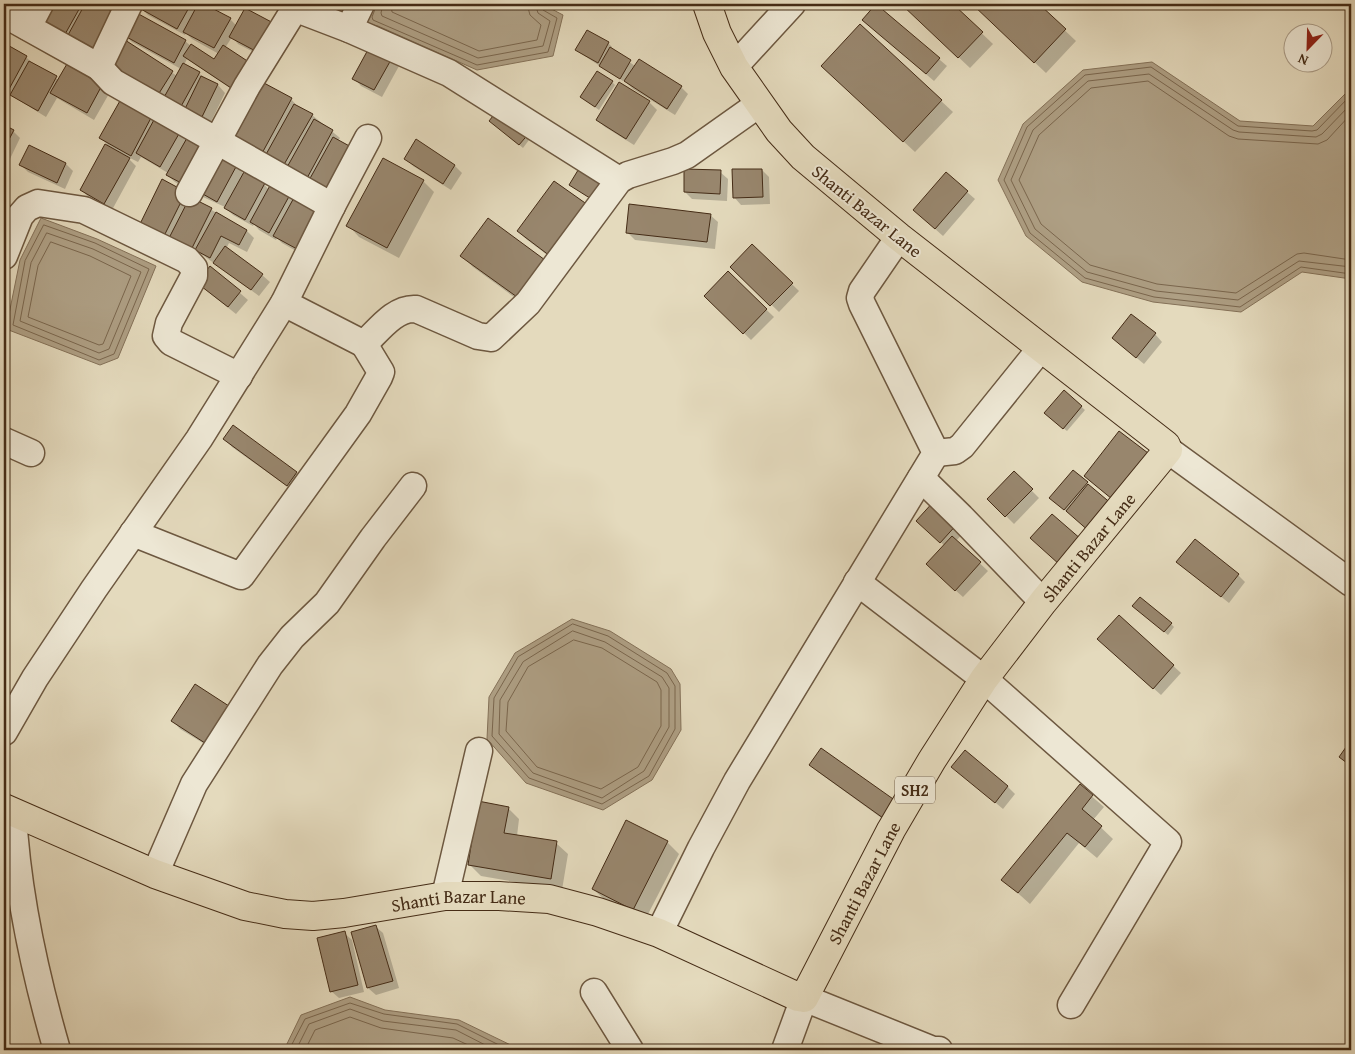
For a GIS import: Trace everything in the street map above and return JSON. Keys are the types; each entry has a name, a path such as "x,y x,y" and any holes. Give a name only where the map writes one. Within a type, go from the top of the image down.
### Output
{"main road":[{"name":"Shanti Bazar Lane","path":"9,810 154,874 245,906 285,914 314,916 344,913 446,896 499,896 549,899 598,912 659,933 798,997 804,998 859,888 891,830 932,760 984,679 1043,602 1168,450 1166,445 899,237 802,157 779,131 734,67 717,33 707,4"}],"street":[{"path":"28,28 40,4"},
{"path":"99,67 129,4"},
{"path":"349,29 361,4"},
{"path":"734,67 792,4"},
{"path":"188,192 247,86 297,11 302,11 349,29 449,73 619,180"},
{"path":"4,14 99,67 113,82 332,206"},
{"path":"364,344 398,312 410,308 478,336 491,338 528,303 619,180 628,175 687,155 759,104"},
{"path":"4,732 35,678 199,439 284,303 368,138"},
{"path":"4,256 20,216 27,208 38,204 84,210 187,260 194,268 194,276 168,323 166,336 171,342 239,376"},
{"path":"899,237 862,291 860,298 936,453"},
{"path":"133,533 241,576 358,414 381,372 364,344 284,303"},
{"path":"936,453 955,451 962,446 1041,348"},
{"path":"4,441 31,453"},
{"path":"1168,450 1351,583"},
{"path":"659,933 701,848 738,781 936,453"},
{"path":"921,478 1043,602"},
{"path":"154,874 194,784 270,665 292,637 326,603 413,486"},
{"path":"857,582 984,679 1168,842 1071,1005"},
{"path":"446,896 479,751"},
{"path":"9,810 25,913 46,1011 58,1050"},
{"path":"594,992 630,1050"},
{"path":"785,1050 804,998 933,1050 939,1050"}],"water":[{"path":"373,4 542,4 563,15 553,56 477,70 378,26 364,23"},
{"path":"1152,62 1240,121 1313,126 1351,88 1351,279 1302,272 1241,312 1153,302 1082,282 1026,236 998,180 1023,124 1083,70"},
{"path":"41,218 97,239 156,266 118,358 100,365 6,329 20,260"},
{"path":"572,619 610,631 671,669 680,684 681,730 652,780 603,810 526,783 487,739 489,697 515,653"},
{"path":"350,997 385,1010 459,1020 521,1050 284,1050 301,1015"}],"building":[{"path":"43,4 82,4 64,36 34,20"},
{"path":"85,4 99,4 121,16 100,53 68,35"},
{"path":"141,4 191,4 177,29 139,8"},
{"path":"198,4 204,4 231,18 214,48 183,32"},
{"path":"311,4 346,4 339,18"},
{"path":"876,4 940,58 926,74 862,20"},
{"path":"901,4 953,4 983,32 958,58"},
{"path":"972,4 1039,4 1066,29 1034,63"},
{"path":"245,8 279,26 263,55 229,37"},
{"path":"135,12 186,40 174,63 123,35"},
{"path":"860,24 942,100 903,142 821,66"},
{"path":"587,30 609,42 598,63 575,50"},
{"path":"125,40 173,71 156,98 107,68"},
{"path":"4,43 27,56 8,91 4,89"},
{"path":"191,44 214,59 223,45 255,66 237,92 183,56"},
{"path":"370,46 392,58 374,90 352,79"},
{"path":"610,47 631,60 620,79 599,66"},
{"path":"71,57 107,76 87,113 50,93"},
{"path":"639,59 682,86 667,109 624,81"},
{"path":"29,61 57,76 38,111 10,95"},
{"path":"183,63 200,72 179,110 162,101"},
{"path":"597,71 613,81 595,107 580,97"},
{"path":"201,76 218,84 199,123 182,115"},
{"path":"619,82 650,101 626,139 596,120"},
{"path":"264,83 292,98 260,157 232,142"},
{"path":"121,99 152,116 131,156 99,138"},
{"path":"294,104 313,114 282,168 264,158"},
{"path":"500,107 530,132 519,145 489,121"},
{"path":"155,118 180,132 160,167 136,153"},
{"path":"314,119 333,130 306,180 286,169"},
{"path":"4,125 14,130 4,149"},
{"path":"333,137 353,148 328,193 308,182"},
{"path":"187,138 205,148 185,185 166,175"},
{"path":"416,139 455,165 443,184 404,159"},
{"path":"105,144 130,158 104,204 80,190"},
{"path":"29,145 66,163 57,183 19,165"},
{"path":"214,153 237,165 217,202 194,189"},
{"path":"383,158 424,180 387,248 346,226"},
{"path":"583,162 608,178 593,200 569,185"},
{"path":"684,169 721,170 720,194 684,192"},
{"path":"732,169 762,169 763,197 733,198"},
{"path":"244,172 265,183 245,220 224,208"},
{"path":"946,172 968,191 935,229 913,210"},
{"path":"162,179 186,192 163,238 139,226"},
{"path":"273,180 292,191 269,233 250,222"},
{"path":"554,181 588,205 550,256 517,231"},
{"path":"296,194 320,207 297,249 273,236"},
{"path":"190,197 212,208 191,250 169,238"},
{"path":"629,204 711,214 707,242 626,233"},
{"path":"216,212 247,230 239,245 221,236 210,258 195,250"},
{"path":"488,218 545,260 517,297 460,256"},
{"path":"752,244 793,283 770,306 730,267"},
{"path":"225,246 263,274 251,290 213,263"},
{"path":"210,266 241,291 228,307 197,283"},
{"path":"728,271 767,309 743,334 704,296"},
{"path":"1131,314 1156,333 1136,358 1112,338"},
{"path":"1064,390 1082,406 1063,429 1044,413"},
{"path":"233,425 297,472 287,486 223,439"},
{"path":"1119,431 1148,453 1112,499 1084,476"},
{"path":"1073,470 1088,482 1064,510 1049,498"},
{"path":"1014,471 1033,489 1005,517 987,499"},
{"path":"1088,484 1113,505 1090,532 1066,511"},
{"path":"935,500 959,522 940,543 916,521"},
{"path":"1052,514 1082,540 1060,565 1030,538"},
{"path":"952,536 981,562 955,591 926,564"},
{"path":"1195,539 1239,574 1221,597 1176,562"},
{"path":"1140,597 1172,623 1164,632 1132,606"},
{"path":"1119,615 1174,665 1153,689 1097,639"},
{"path":"195,684 232,708 208,745 171,721"},
{"path":"1351,740 1351,766 1339,757"},
{"path":"821,748 896,801 883,818 809,765"},
{"path":"965,750 1008,786 995,803 951,767"},
{"path":"1080,784 1093,795 1082,809 1102,826 1085,847 1067,833 1018,893 1001,880"},
{"path":"478,801 509,807 504,833 557,841 551,879 468,865"},
{"path":"626,820 668,841 633,910 592,889"},
{"path":"376,925 393,981 367,988 351,932"},
{"path":"345,931 358,985 330,992 317,938"}]}
